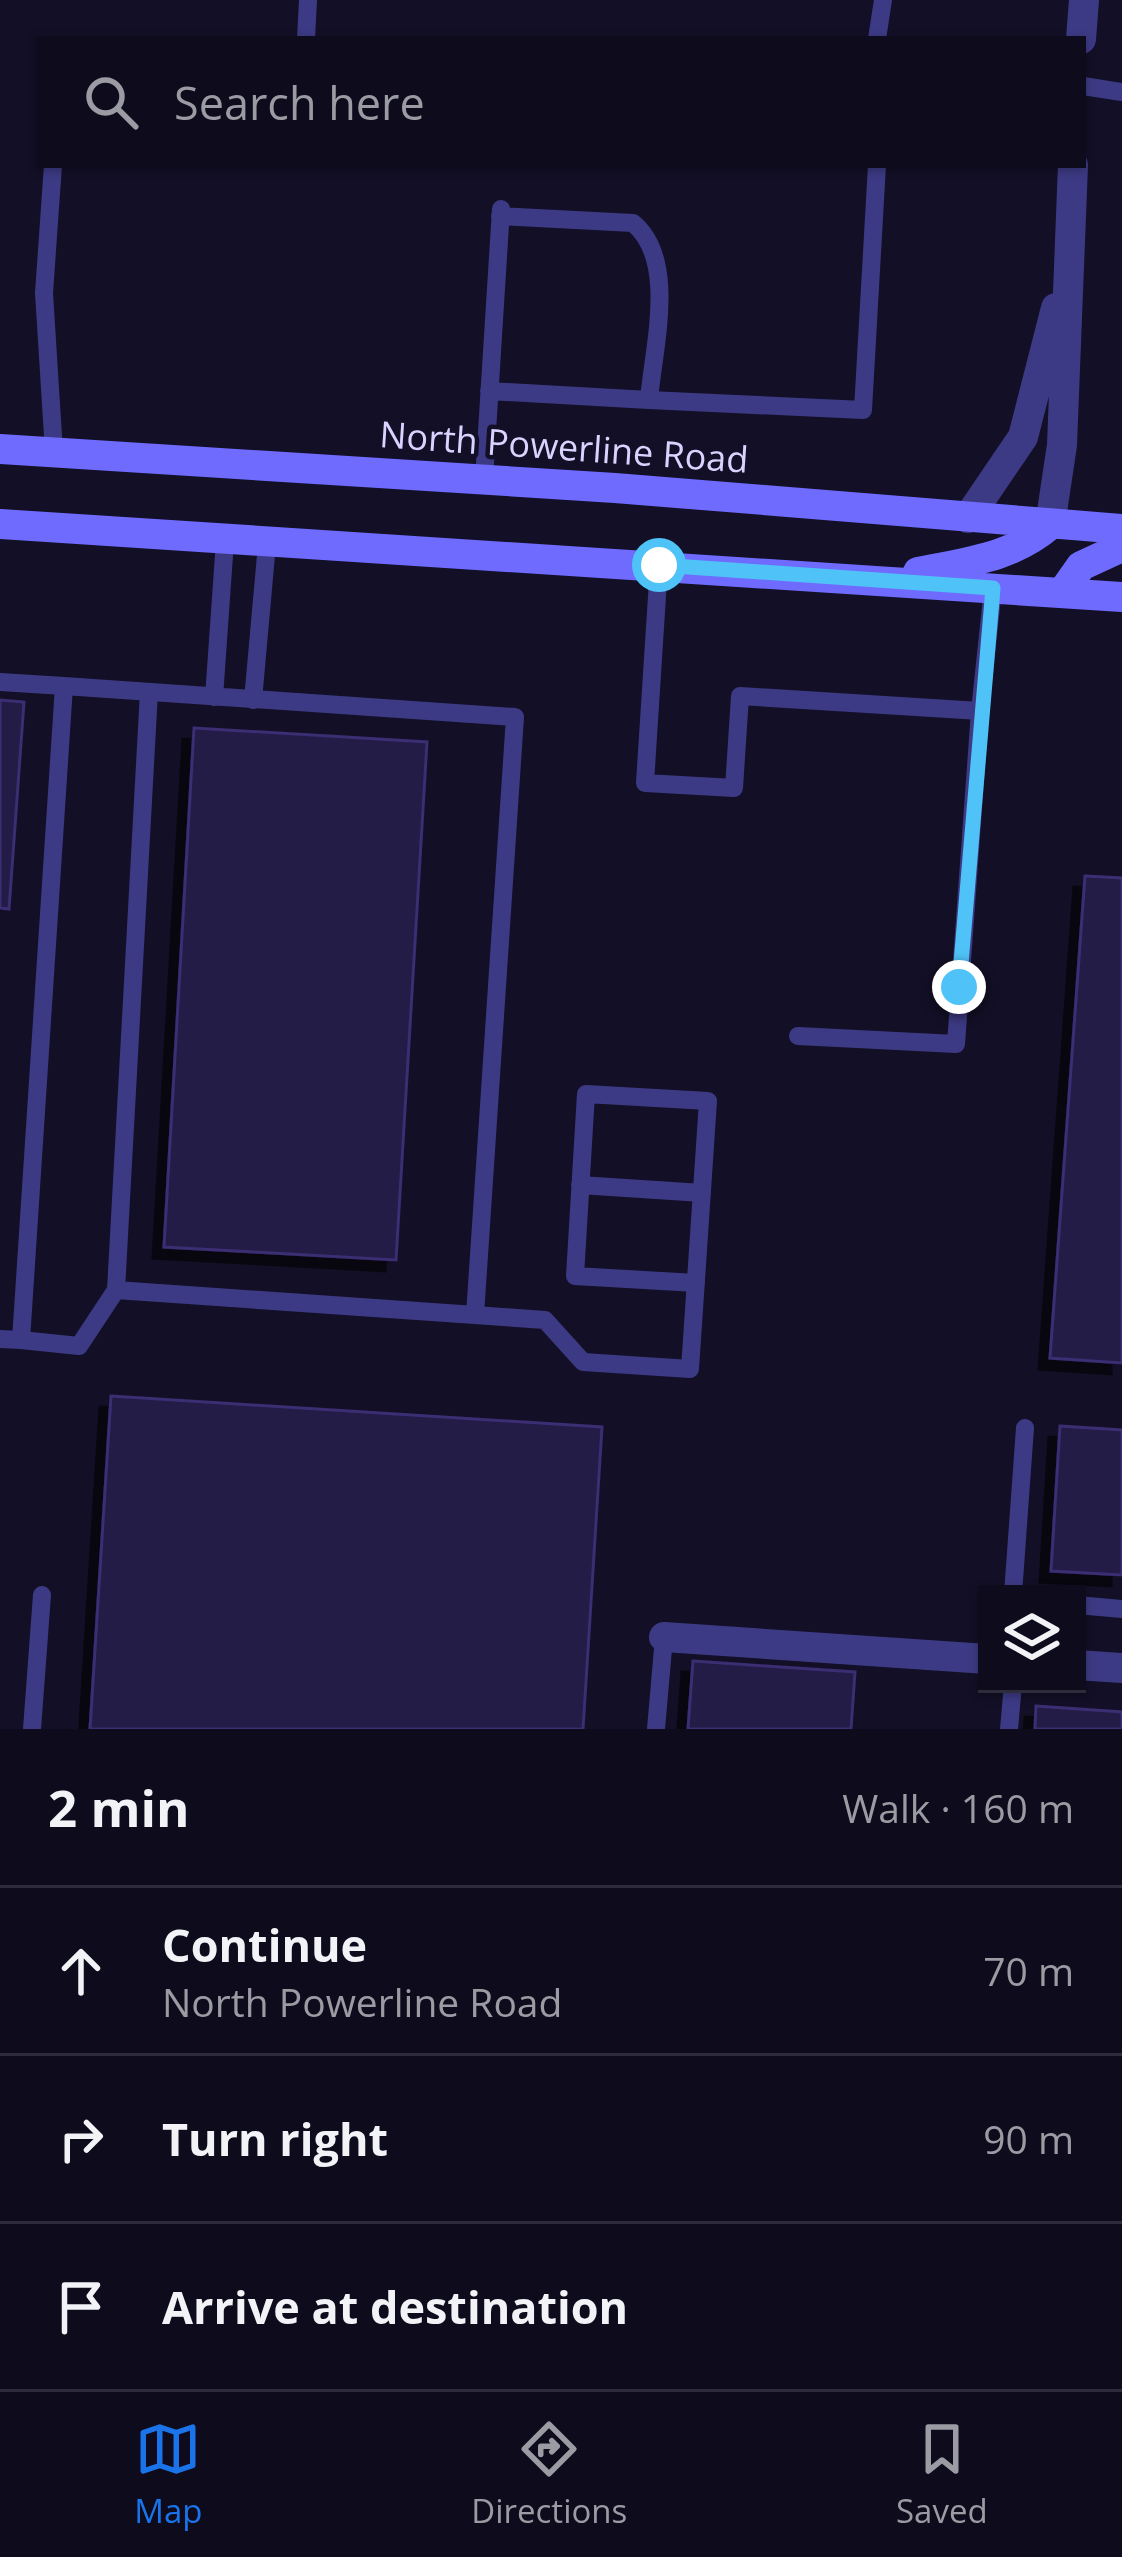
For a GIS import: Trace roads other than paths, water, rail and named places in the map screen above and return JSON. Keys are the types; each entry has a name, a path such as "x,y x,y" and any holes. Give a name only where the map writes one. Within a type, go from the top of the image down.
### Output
{"main road":[{"name":"North Powerline Road","path":"0,449 484,479 1122,529"},
{"path":"0,524 1122,597"},
{"path":"876,580 996,556 1029,543 1050,525"},
{"path":"1062,593 1081,566 1122,547"}],"street":[{"path":"1082,36 1084,0"},
{"path":"1050,525 1062,445 1073,168"},
{"path":"968,518 1023,437 1043,346 1066,279"},
{"path":"664,1637 978,1659"},
{"path":"1086,1666 1122,1668"}],"lane":[{"path":"306,36 308,0"},
{"path":"877,36 883,0"},
{"path":"1086,86 1122,92"},
{"path":"53,168 44,293 54,452"},
{"path":"490,391 863,410 877,168"},
{"path":"484,479 501,210 633,224 646,235 658,274 649,400"},
{"path":"214,697 225,541"},
{"path":"253,700 267,544"},
{"path":"659,565 645,783 734,788 740,696 980,711"},
{"path":"798,1036 956,1044 993,588"},
{"path":"0,682 515,717 475,1315"},
{"path":"21,1340 64,686"},
{"path":"0,1339 79,1346 116,1290 149,692"},
{"path":"116,1290 545,1320 583,1363 690,1369 696,1283 708,1101 586,1094 575,1276 696,1283"},
{"path":"580,1185 702,1193"},
{"path":"1013,1585 1025,1428"},
{"path":"32,1729 41,1595"},
{"path":"1086,1606 1122,1609"},
{"path":"656,1729 664,1637"},
{"path":"1009,1729 1012,1693"}]}
